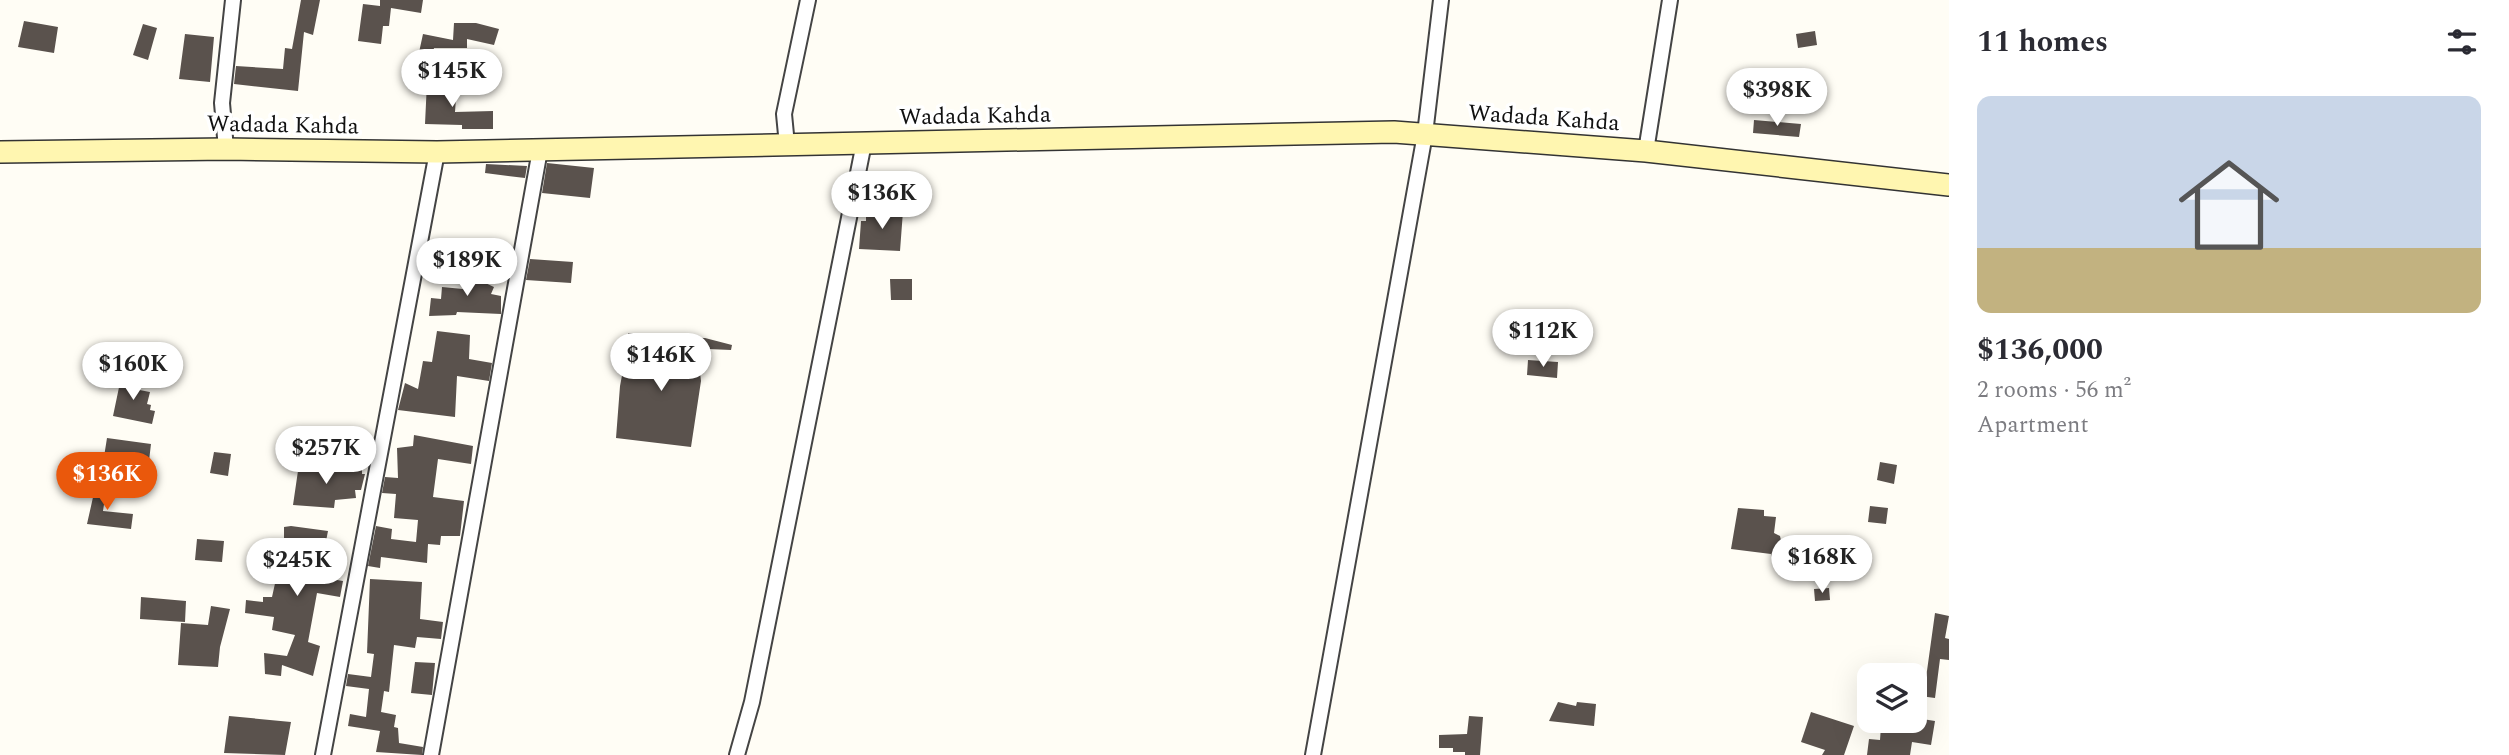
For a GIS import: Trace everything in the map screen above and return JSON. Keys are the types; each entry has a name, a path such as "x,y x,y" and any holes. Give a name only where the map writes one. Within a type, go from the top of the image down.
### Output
{"main road":[{"name":"Wadada Kahda","path":"0,152 226,149 437,152 1394,132 1646,150 1949,185"}],"street":[{"path":"226,149 222,103 233,0"},
{"path":"786,145 784,114 808,0"},
{"path":"1313,755 1425,134 1441,0"},
{"path":"1646,150 1671,0"},
{"path":"737,755 752,702 864,143"},
{"path":"431,755 540,150"},
{"path":"323,755 437,152"}],"building":[{"path":"301,0 320,0 313,35 304,32 298,91 234,84 236,66 283,69 285,48 292,49"},
{"path":"380,0 423,0 421,13 391,8 389,26 383,26 381,44 358,41 363,4 380,6"},
{"path":"24,21 58,27 54,53 18,47"},
{"path":"454,23 476,23 499,29 494,45 467,39 467,48 434,48 431,60 418,57 423,34 453,40"},
{"path":"143,24 157,28 148,60 133,55"},
{"path":"1815,31 1817,45 1798,48 1796,34"},
{"path":"185,34 214,37 210,82 179,79"},
{"path":"427,82 457,84 455,112 493,111 493,129 462,129 462,125 425,124"},
{"path":"1754,120 1801,124 1799,137 1753,133"},
{"path":"547,163 594,168 590,198 542,193"},
{"path":"486,164 527,166 525,178 485,173"},
{"path":"866,210 903,211 900,251 859,249 861,221 866,221"},
{"path":"449,246 470,248 468,268 447,266"},
{"path":"530,259 573,262 571,283 526,280"},
{"path":"465,270 482,271 481,281 494,287 491,294 501,296 501,314 457,312 456,315 429,316 431,298 441,299 442,287 463,289"},
{"path":"890,279 912,279 912,300 891,300"},
{"path":"437,331 470,335 469,359 492,363 489,381 457,376 455,417 398,410 405,383 418,389 423,361 432,362"},
{"path":"628,333 643,333 644,357 665,358 667,337 705,338 732,345 731,350 685,348 683,371 700,372 701,381 691,447 616,438 620,386 624,365 629,365"},
{"path":"1528,360 1558,362 1557,378 1527,375"},
{"path":"122,373 137,377 134,389 150,392 147,404 151,405 150,410 155,411 152,424 113,416"},
{"path":"414,435 473,446 471,464 438,459 433,497 464,501 460,536 441,536 440,545 428,544 427,563 381,557 380,568 368,566 376,526 392,529 391,539 416,542 418,520 394,518 396,494 382,493 385,477 398,478 397,448 413,446"},
{"path":"107,438 151,444 146,486 100,482"},
{"path":"214,452 231,454 228,476 210,473"},
{"path":"1880,462 1897,465 1894,484 1877,480"},
{"path":"299,464 349,472 349,468 362,469 362,474 365,474 361,490 355,490 356,498 335,500 334,508 293,505"},
{"path":"96,484 107,485 103,511 133,514 131,529 87,524"},
{"path":"1870,506 1888,508 1886,524 1868,522"},
{"path":"1738,508 1764,510 1764,516 1776,517 1774,533 1780,536 1784,553 1772,557 1771,554 1731,549"},
{"path":"284,527 328,531 319,577 343,581 340,597 317,593 308,642 320,646 313,676 282,665 281,676 265,674 264,653 287,656 295,635 272,630 274,617 245,613 246,600 263,602 263,597 272,597 280,561 280,539 284,539"},
{"path":"197,539 224,541 222,562 195,560"},
{"path":"370,579 422,582 420,619 443,622 441,639 417,637 415,648 394,645 389,692 384,691 381,712 396,715 394,727 398,728 399,743 423,747 422,755 376,752 380,731 348,726 350,714 366,717 369,689 346,686 348,674 371,677 374,654 367,653"},
{"path":"1829,588 1830,600 1815,601 1814,589"},
{"path":"141,597 186,601 185,622 140,619"},
{"path":"211,606 230,609 218,667 178,665 181,623 208,625"},
{"path":"1935,613 1949,616 1945,638 1949,639 1949,660 1940,659 1935,698 1927,697 1927,671"},
{"path":"415,662 435,663 432,695 411,693"},
{"path":"1558,702 1576,706 1577,702 1596,704 1594,726 1549,721"},
{"path":"1811,712 1854,726 1844,755 1822,755 1825,750 1801,742"},
{"path":"229,716 291,722 285,755 224,753"},
{"path":"1469,716 1483,717 1480,755 1465,755 1465,752 1453,752 1453,748 1439,748 1439,735 1467,734"},
{"path":"1927,720 1935,721 1931,745 1912,742 1910,755 1867,755 1869,739 1880,740 1880,733 1927,733"}]}
